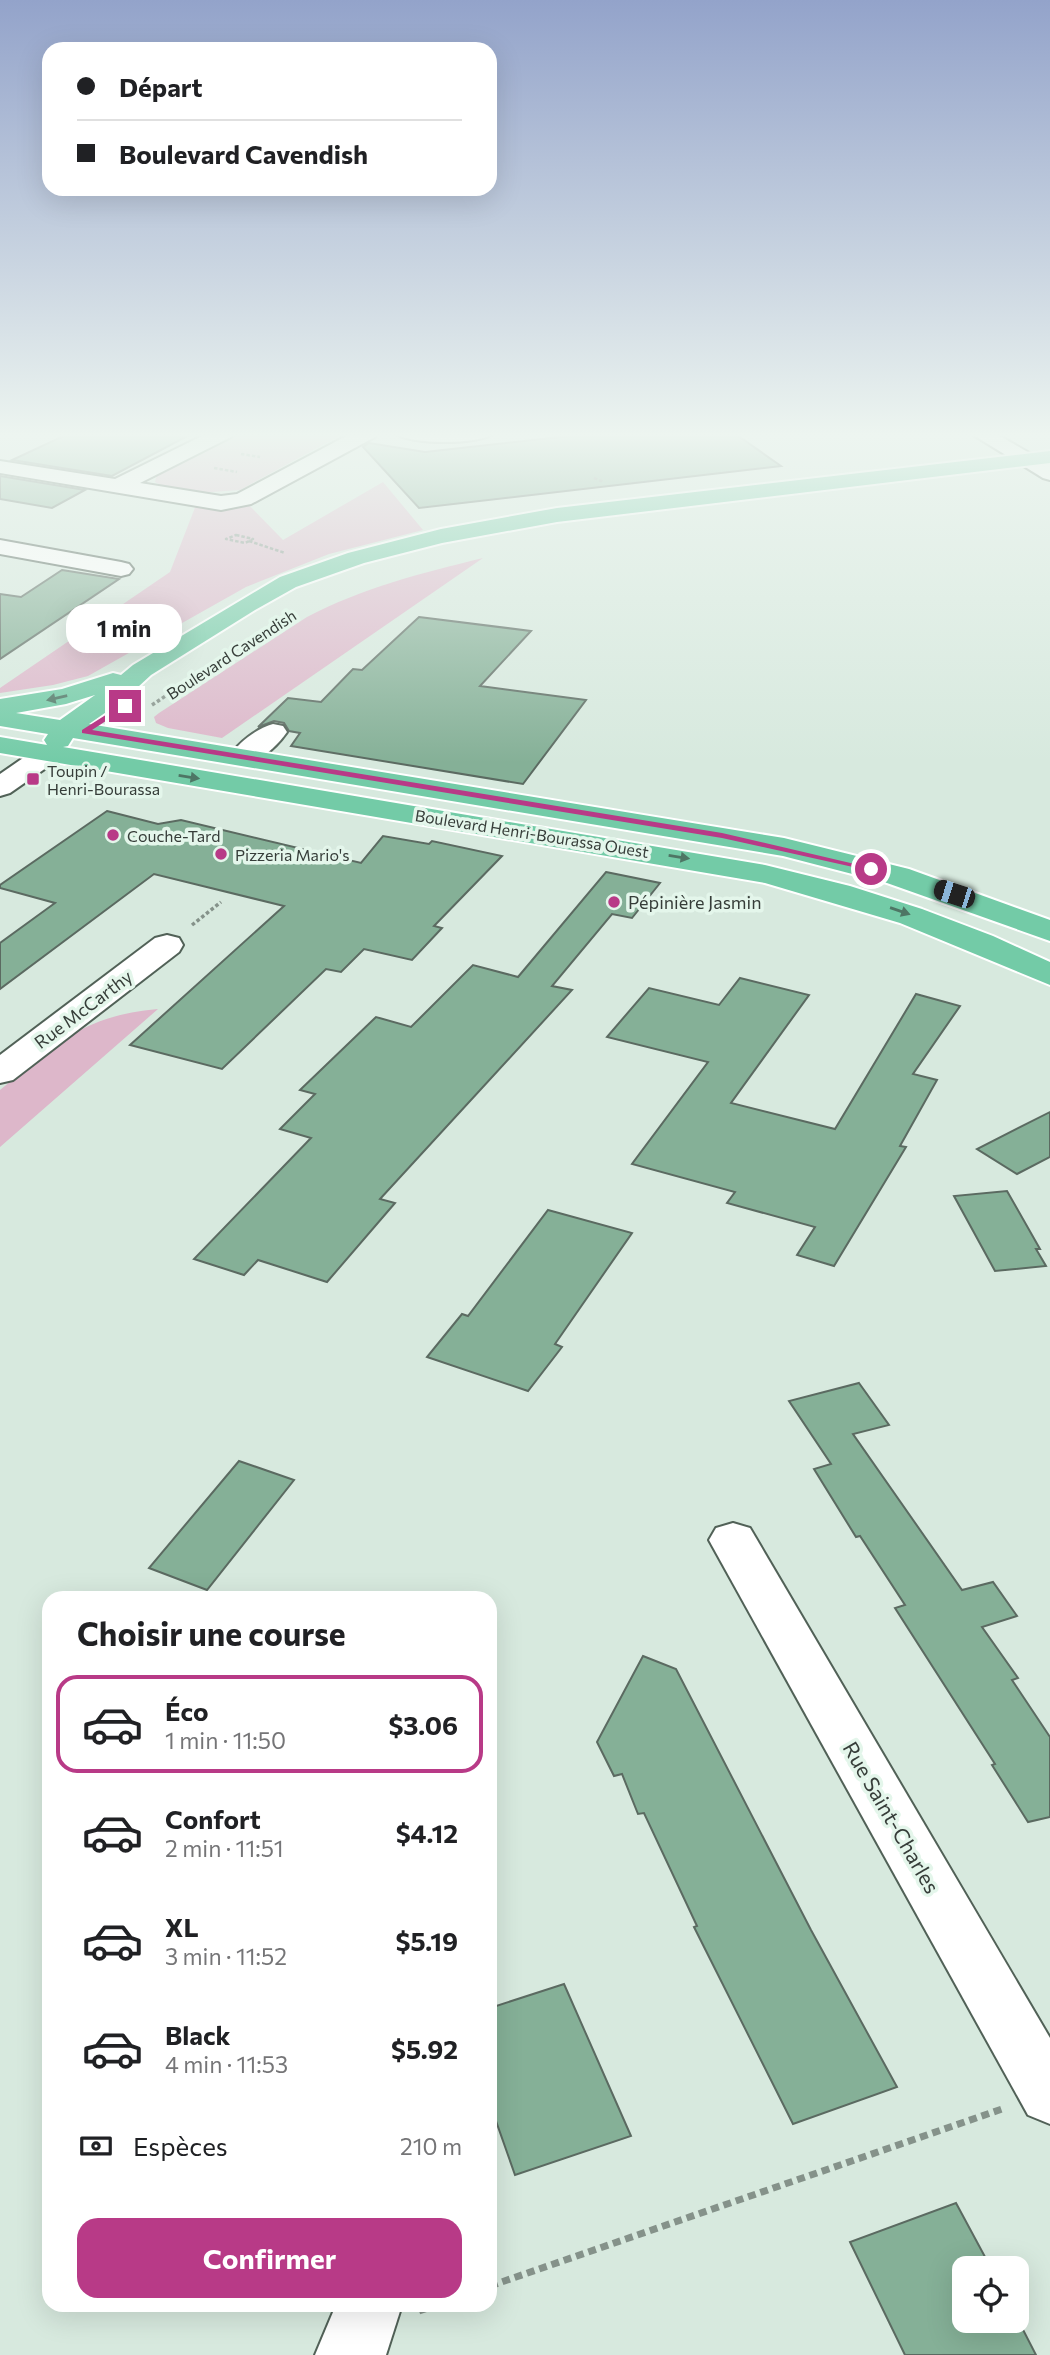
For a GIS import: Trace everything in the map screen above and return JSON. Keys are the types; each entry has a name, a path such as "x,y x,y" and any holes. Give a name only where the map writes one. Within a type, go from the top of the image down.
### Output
{"main road":[{"name":"Boulevard Cavendish","path":"61,734 142,670 288,582 348,560 412,543"},
{"name":"Boulevard Cavendish","path":"61,734 268,614 328,587 406,562 485,543"},
{"path":"0,708 66,696 142,670"},
{"name":"Boulevard Henri-Bourassa Ouest","path":"0,718 61,734 765,874 849,895 918,918 997,949 1050,975"},
{"name":"Boulevard Henri-Bourassa Ouest","path":"4,749 61,734 250,759 784,847 927,886 1050,931"}],"street":[{"path":"0,547 121,569"},
{"path":"0,787 61,734"},
{"path":"250,759 278,735"},
{"name":"Rue McCarthy","path":"0,1072 167,945"},
{"name":"Rue Saint-Charles","path":"733,1540 1049,2094"},
{"path":"349,2355 362,2331 367,2312"}],"path":[{"name":"Boulevard Cavendish","path":"149,707 247,642"},
{"path":"497,2285 1049,2094"}],"shaded area":[{"path":"181,543 372,543 329,554 246,587 88,676 53,685 0,693 0,688 170,572"},
{"path":"483,558 222,738 168,728 156,723 154,717 159,713 307,617 371,590"},
{"path":"158,1009 0,1147 0,1090 71,1035 109,1018"}],"building":[{"path":"62,570 119,579 0,659 0,594 21,597"},
{"path":"419,617 531,631 480,686 586,700 523,784 291,746 300,733 289,731 284,723 274,721 258,727 288,698 321,702 353,669 362,670"},
{"path":"107,811 158,824 181,820 361,863 383,836 429,844 432,841 502,856 434,926 442,928 412,960 364,949 341,972 326,969 222,1069 130,1045 284,906 154,874 0,989 0,943 55,903 0,888 0,885"},
{"path":"606,872 660,883 632,918 612,914 552,986 572,990 380,1199 395,1203 327,1282 258,1260 244,1275 194,1259 311,1138 280,1129 315,1094 300,1090 376,1017 411,1027 473,965 518,977"},
{"path":"740,978 809,995 731,1103 835,1129 916,994 960,1006 913,1074 937,1080 900,1146 906,1147 834,1266 797,1255 815,1227 727,1203 735,1192 632,1164 708,1062 607,1037 649,988 719,1005"},
{"path":"1050,1112 1050,1157 1017,1174 977,1149"},
{"path":"1007,1191 1040,1249 1036,1249 1046,1266 995,1271 954,1196"},
{"path":"548,1210 632,1233 555,1344 562,1347 528,1391 427,1357 462,1314 468,1316"},
{"path":"859,1383 889,1425 853,1434 962,1590 993,1582 1017,1616 982,1627 1018,1678 1012,1680 1050,1737 1050,1817 1028,1822 992,1765 995,1764 895,1608 905,1605 860,1536 856,1537 814,1469 831,1464 789,1401"},
{"path":"239,1461 294,1480 207,1590 149,1568"},
{"path":"643,1656 676,1669 811,1930 897,2087 793,2124 694,1927 697,1926 644,1813 638,1814 622,1774 614,1776 597,1742"},
{"path":"564,1984 631,2136 515,2175 497,2124 497,2006"},
{"path":"956,2203 985,2256 952,2256 952,2333 1025,2333 1036,2355 905,2355 850,2242"}],"place":[{"name":"Toupin / Henri-Bourassa","path":"33,779"},
{"name":"Couche-Tard","path":"113,835"},
{"name":"Pizzeria Mario's","path":"221,854"},
{"name":"Pépinière Jasmin","path":"614,902"}],"route":[{"path":"125,706 85,732 722,836 784,847 871,869"}]}
